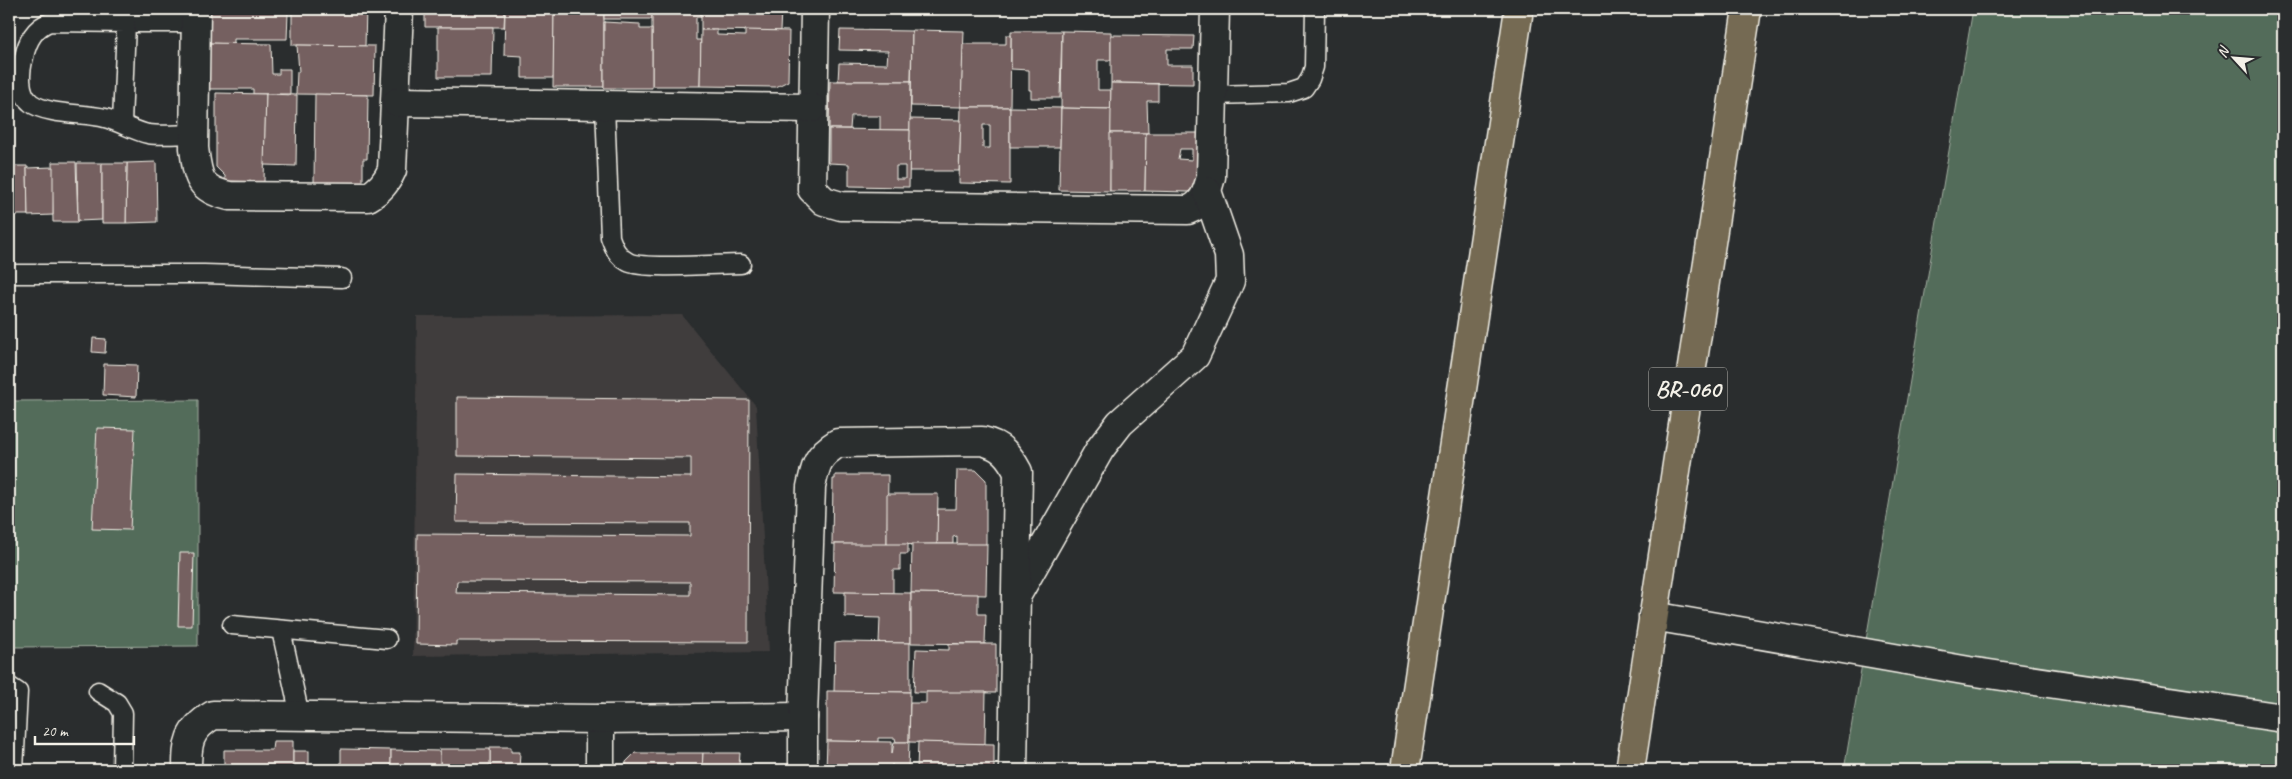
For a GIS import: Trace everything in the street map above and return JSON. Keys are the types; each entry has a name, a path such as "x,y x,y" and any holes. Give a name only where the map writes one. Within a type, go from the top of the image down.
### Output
{"highway":[{"path":"1405,770 1520,9"},
{"name":"BR-060","path":"1630,770 1746,9"}],"street":[{"path":"196,16 194,134 197,168 201,182 214,193 229,196 368,197 379,191 387,181 392,170 397,102 399,9"},
{"path":"815,9 812,188 824,201 841,206 1188,210 1196,207 1207,191 1211,177 1215,9"},
{"path":"397,102 812,108"},
{"path":"1016,597 1100,449 1120,423 1195,356 1230,280 1229,255 1207,191"},
{"path":"804,770 802,717 810,487 816,464 824,452 838,443 982,440 1002,448 1018,472 1013,770"},
{"path":"1653,616 1950,668 2283,718"},
{"path":"187,770 187,750 192,734 200,723 213,715 600,719 802,717"},
{"path":"600,719 600,770"}],"lane":[{"path":"1213,95 1289,93 1304,88 1310,79 1314,67 1315,9"},
{"path":"194,134 148,134 122,122 43,109 30,102 15,72 41,25 50,22 126,23 196,16"},
{"path":"122,122 126,23"},
{"path":"605,105 610,237 616,254 629,263 646,266 741,264"},
{"path":"9,274 204,274 342,278"},
{"path":"232,625 387,639"},
{"path":"281,630 300,716"},
{"path":"9,686 18,692 14,770"},
{"path":"98,691 117,703 123,713 122,770"}],"shaded area":[{"path":"682,315 756,406 769,652 413,656 417,316"}],"green space":[{"path":"1973,9 2283,9 2283,770 1844,770"},
{"path":"198,400 198,646 9,647 9,401"}],"building":[{"path":"208,9 292,9 292,14 288,13 287,39 234,39 234,44 208,43"},
{"path":"292,9 366,9 365,46 292,45"},
{"path":"425,9 505,9 504,27 425,27"},
{"path":"505,9 554,9 554,78 522,78 522,56 504,55"},
{"path":"554,9 604,9 604,87 553,87"},
{"path":"604,9 652,9 652,19 604,19"},
{"path":"652,9 701,9 701,17 696,17 696,40 701,40 700,86 652,86"},
{"path":"701,9 781,9 780,31 701,30"},
{"path":"604,22 640,24 640,29 652,29 652,88 604,88"},
{"path":"438,27 493,27 492,77 438,77"},
{"path":"701,30 717,30 717,35 745,36 745,30 789,31 788,81 776,87 700,86"},
{"path":"840,30 912,31 911,81 838,81 839,63 887,64 888,51 839,50"},
{"path":"912,30 964,31 961,107 911,106"},
{"path":"1011,31 1062,31 1060,98 1031,98 1029,70 1011,69"},
{"path":"1062,31 1111,32 1111,60 1098,60 1098,90 1111,90 1111,109 1061,108"},
{"path":"1006,35 1011,35 1010,107 961,107 963,44 1006,44"},
{"path":"1111,35 1194,36 1193,49 1167,49 1167,65 1193,65 1193,84 1111,83"},
{"path":"207,43 271,44 272,74 279,74 279,69 290,69 290,94 253,94 253,89 207,89"},
{"path":"297,45 375,46 374,95 296,94 297,72 299,72"},
{"path":"830,81 911,81 910,130 880,130 880,116 851,116 850,129 829,129"},
{"path":"1111,83 1158,84 1158,101 1147,101 1148,133 1110,133"},
{"path":"216,93 266,94 264,182 225,181 225,176 216,167"},
{"path":"266,94 297,95 296,166 264,165"},
{"path":"315,94 368,95 367,159 363,159 363,183 314,184"},
{"path":"961,107 1010,107 1010,184 959,183","holes":["983,125 990,125 990,148 983,148"]},
{"path":"1010,107 1061,108 1060,147 1010,147"},
{"path":"1061,108 1111,109 1110,191 1059,190"},
{"path":"910,119 961,120 959,171 909,171"},
{"path":"829,129 910,130 909,187 849,186 849,164 829,163","holes":["896,166 905,166 905,179 896,179"]},
{"path":"1110,133 1146,133 1145,191 1110,191"},
{"path":"1146,133 1201,133 1201,182 1188,192 1145,191","holes":["1180,149 1192,149 1192,160 1178,159"]},
{"path":"52,162 76,162 78,222 53,222"},
{"path":"156,162 157,222 126,223 127,163"},
{"path":"77,163 102,163 102,220 78,221"},
{"path":"102,163 127,163 126,223 102,223"},
{"path":"9,166 27,166 28,215 9,215"},
{"path":"53,167 53,215 28,216 27,168"},
{"path":"93,338 106,339 105,353 92,352"},
{"path":"104,364 137,365 136,397 103,395"},
{"path":"457,397 749,400 748,642 456,641 456,645 416,644 417,534 690,536 690,523 456,522 457,474 691,477 691,458 457,456","holes":["457,581 690,582 690,595 456,593"]},
{"path":"97,428 135,429 130,530 92,529"},
{"path":"957,470 976,470 986,480 986,545 957,544 957,536 953,537 953,544 937,544 937,509 956,509"},
{"path":"835,475 888,475 887,545 832,544 833,479 835,479"},
{"path":"887,494 938,494 937,544 887,545"},
{"path":"835,544 908,544 908,554 900,554 900,570 893,570 893,593 834,592"},
{"path":"912,544 987,544 986,595 911,593"},
{"path":"180,553 194,553 192,626 178,626"},
{"path":"845,592 911,593 911,643 879,643 880,618 845,617"},
{"path":"911,593 978,594 978,614 986,614 985,644 911,643"},
{"path":"835,643 910,643 910,692 834,692"},
{"path":"949,644 996,644 996,693 914,692 916,649 949,650"},
{"path":"827,691 910,692 909,742 896,742 895,738 878,738 878,742 827,741"},
{"path":"926,692 986,692 985,744 909,742 910,703 926,703"},
{"path":"273,741 293,741 293,770 224,770 224,750 272,750"},
{"path":"827,741 892,742 892,754 894,742 909,742 908,770 893,770 892,764 892,770 826,770"},
{"path":"918,742 994,744 994,770 917,770"},
{"path":"490,747 511,747 511,752 520,752 519,770 490,770"},
{"path":"341,749 391,750 391,770 341,770"},
{"path":"440,749 490,749 490,770 440,770"},
{"path":"391,750 440,751 440,770 391,770"},
{"path":"293,751 309,751 309,770 293,770"},
{"path":"635,753 703,753 702,770 626,770 626,762"},
{"path":"703,753 740,753 739,765 776,766 783,767 783,770 702,770"}]}
